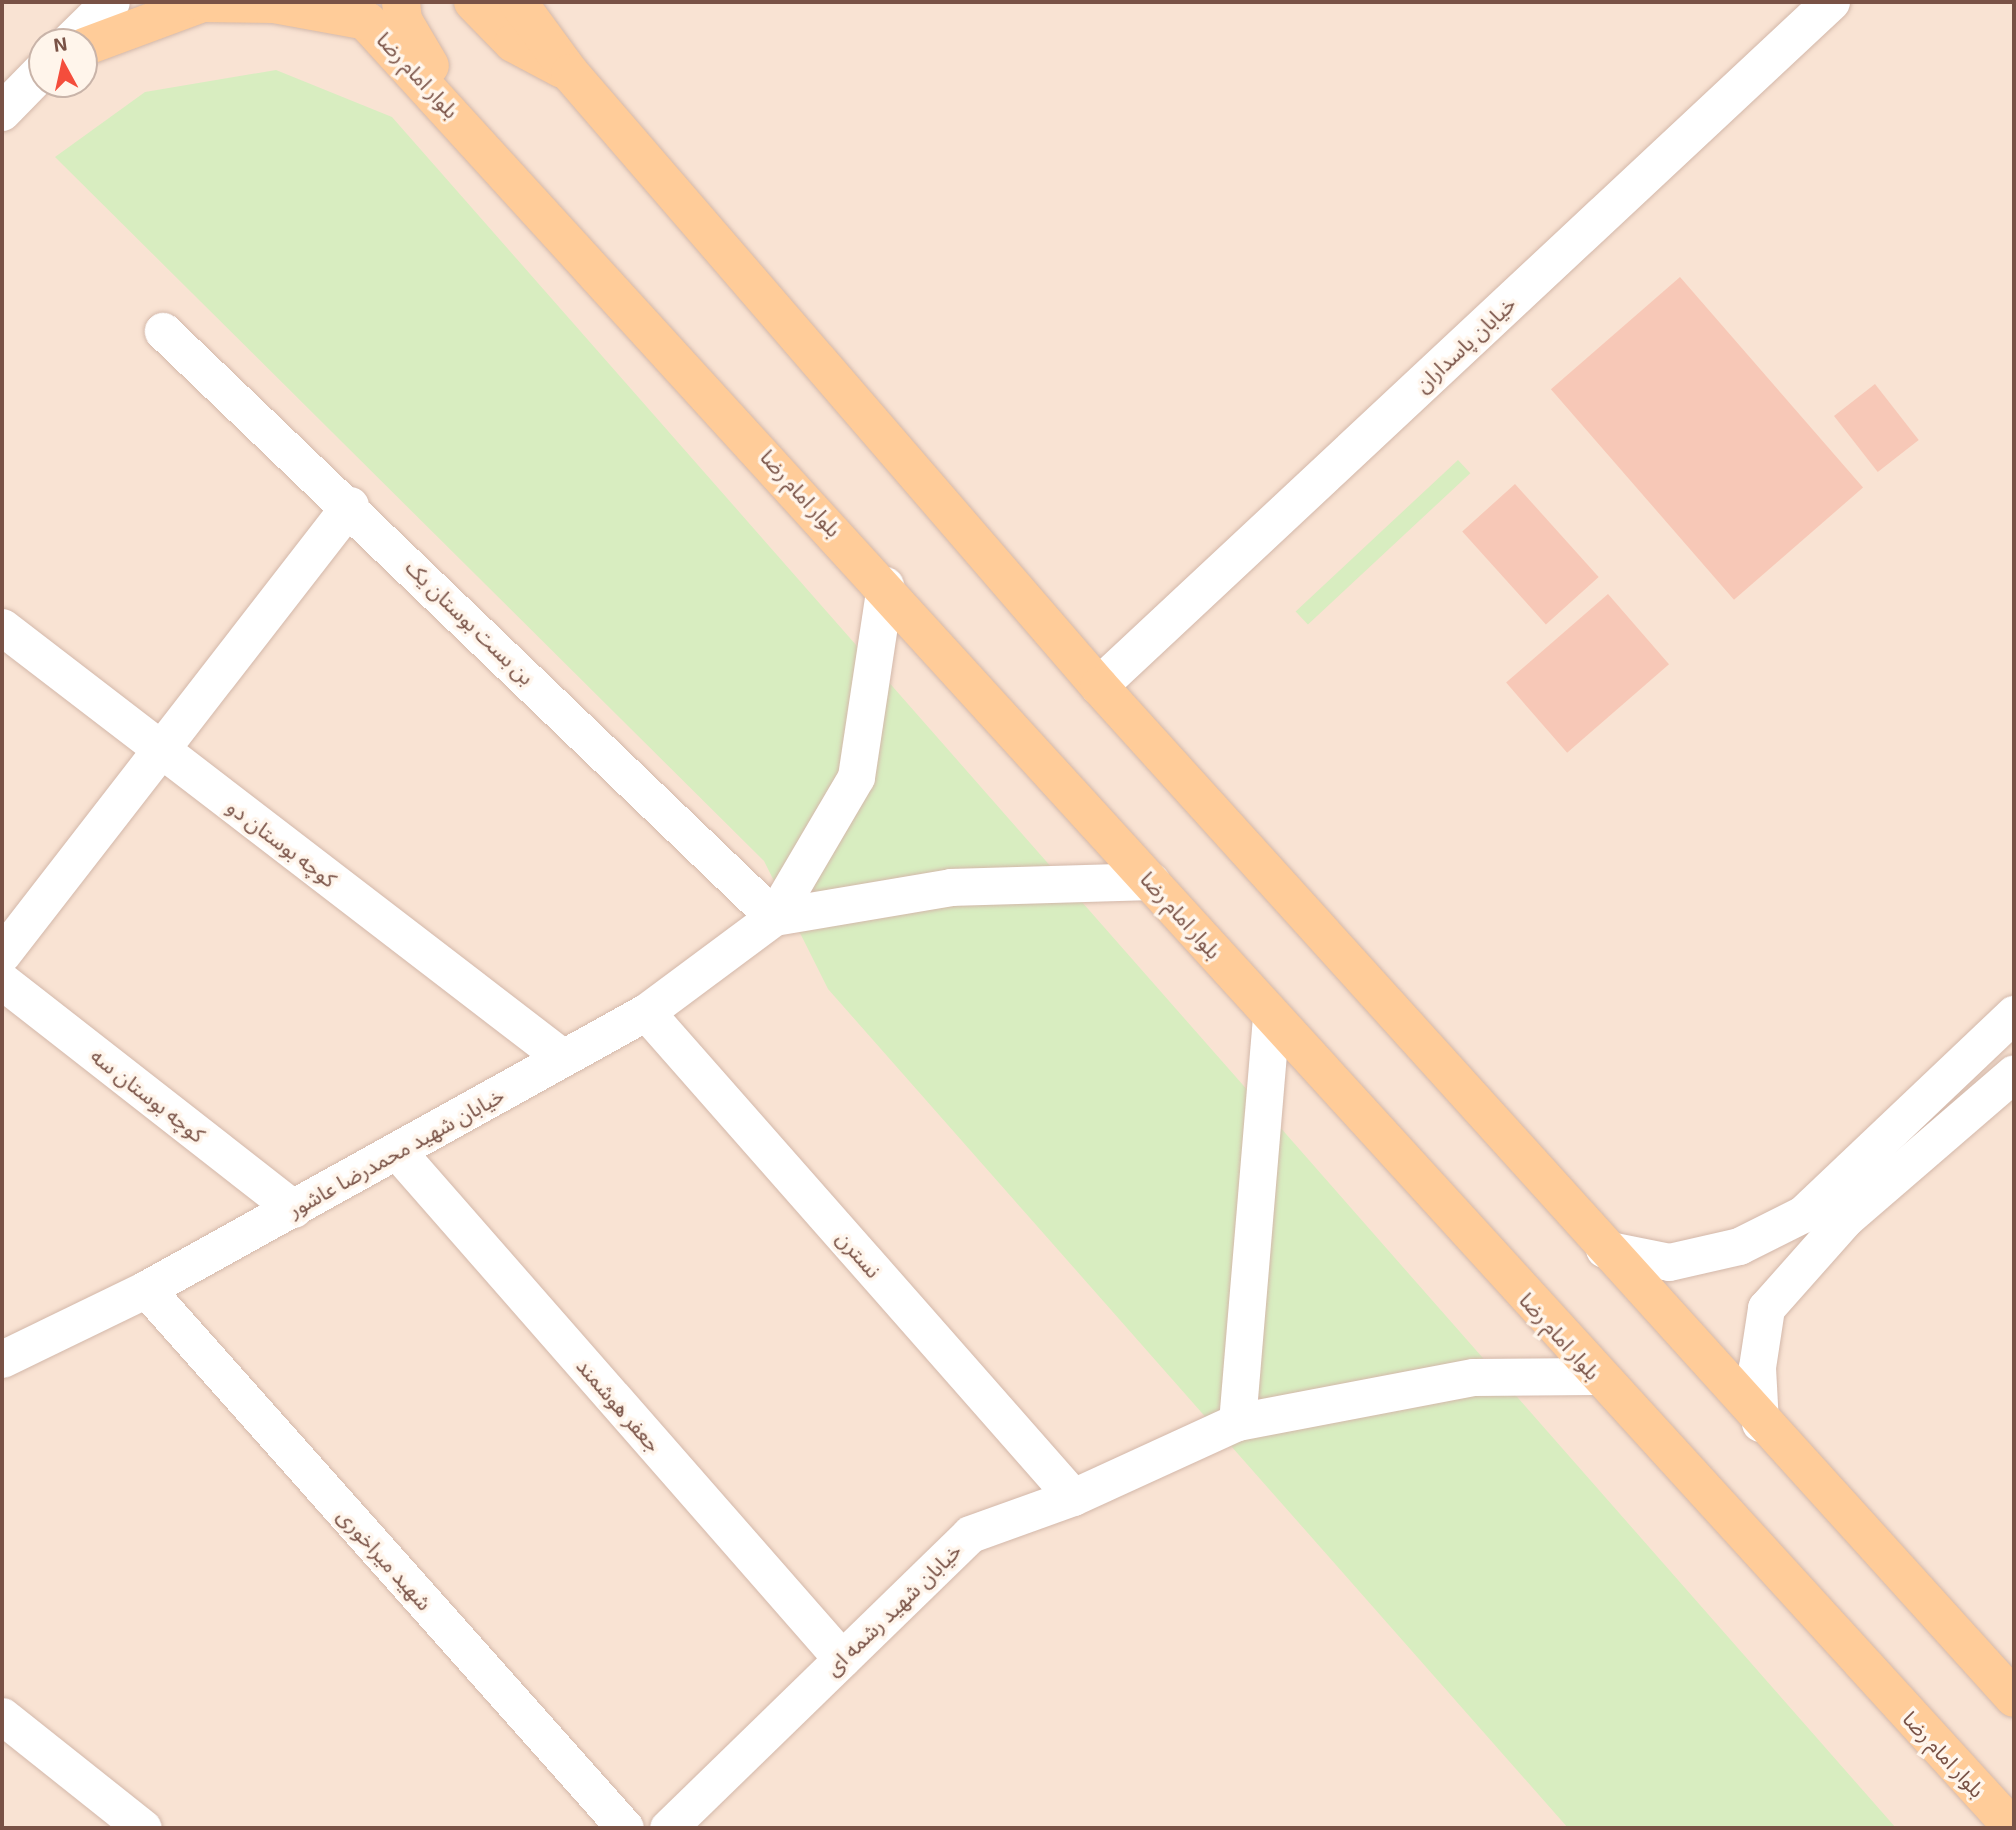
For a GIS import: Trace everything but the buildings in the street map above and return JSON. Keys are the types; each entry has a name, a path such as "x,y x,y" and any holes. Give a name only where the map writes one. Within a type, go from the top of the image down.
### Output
{"main road":[{"path":"401,2 418,47 481,143"},
{"path":"473,2 513,44 570,73"},
{"path":"519,2 570,73 1099,686 1760,1423 2014,1698"},
{"path":"98,42 202,3 274,4 357,11"},
{"name":"بلوار امام رضا","path":"357,11 885,584 1596,1376 2013,1828"}],"street":[{"path":"84,28 111,2"},
{"name":"خیابان پاسداران","path":"1099,686 1831,2"},
{"path":"2,112 28,85"},
{"name":"بن بست بوستان یک","path":"163,331 350,505 774,917"},
{"path":"2,954 350,505"},
{"path":"774,917 856,777 885,584"},
{"name":"کوچه بوستان دو","path":"2,626 562,1058"},
{"path":"774,917 951,887 1151,881"},
{"name":"خیابان شهید محمدرضا عاشور","path":"10,1346 146,1289 646,1012 774,917"},
{"name":"کوچه بوستان سه","path":"2,981 294,1209"},
{"name":"نسترن","path":"646,1012 1073,1497"},
{"path":"1604,1249 1669,1262 1739,1246 1803,1214 2014,1014"},
{"path":"1237,1422 1270,1015"},
{"path":"1760,1423 1757,1367 1766,1308 1809,1255 2014,1073"},
{"path":"1880,1140 1903,1169"},
{"name":"جعفر هوشمند","path":"397,1151 842,1659"},
{"name":"شهید میراخوری","path":"146,1289 625,1828"},
{"name":"خیابان شهید رشمه ای","path":"671,1828 970,1534 1073,1497 1237,1422 1473,1377 1596,1376"},
{"path":"2,1716 143,1828"}],"shaded area":[{"path":"2,2 2014,2 2014,1828 2,1828"}],"green space":[{"path":"276,70 392,117 1896,1828 1568,1828 828,989 764,861 55,157 145,92"},
{"path":"1458,460 1470,473 1308,625 1296,611"}]}
